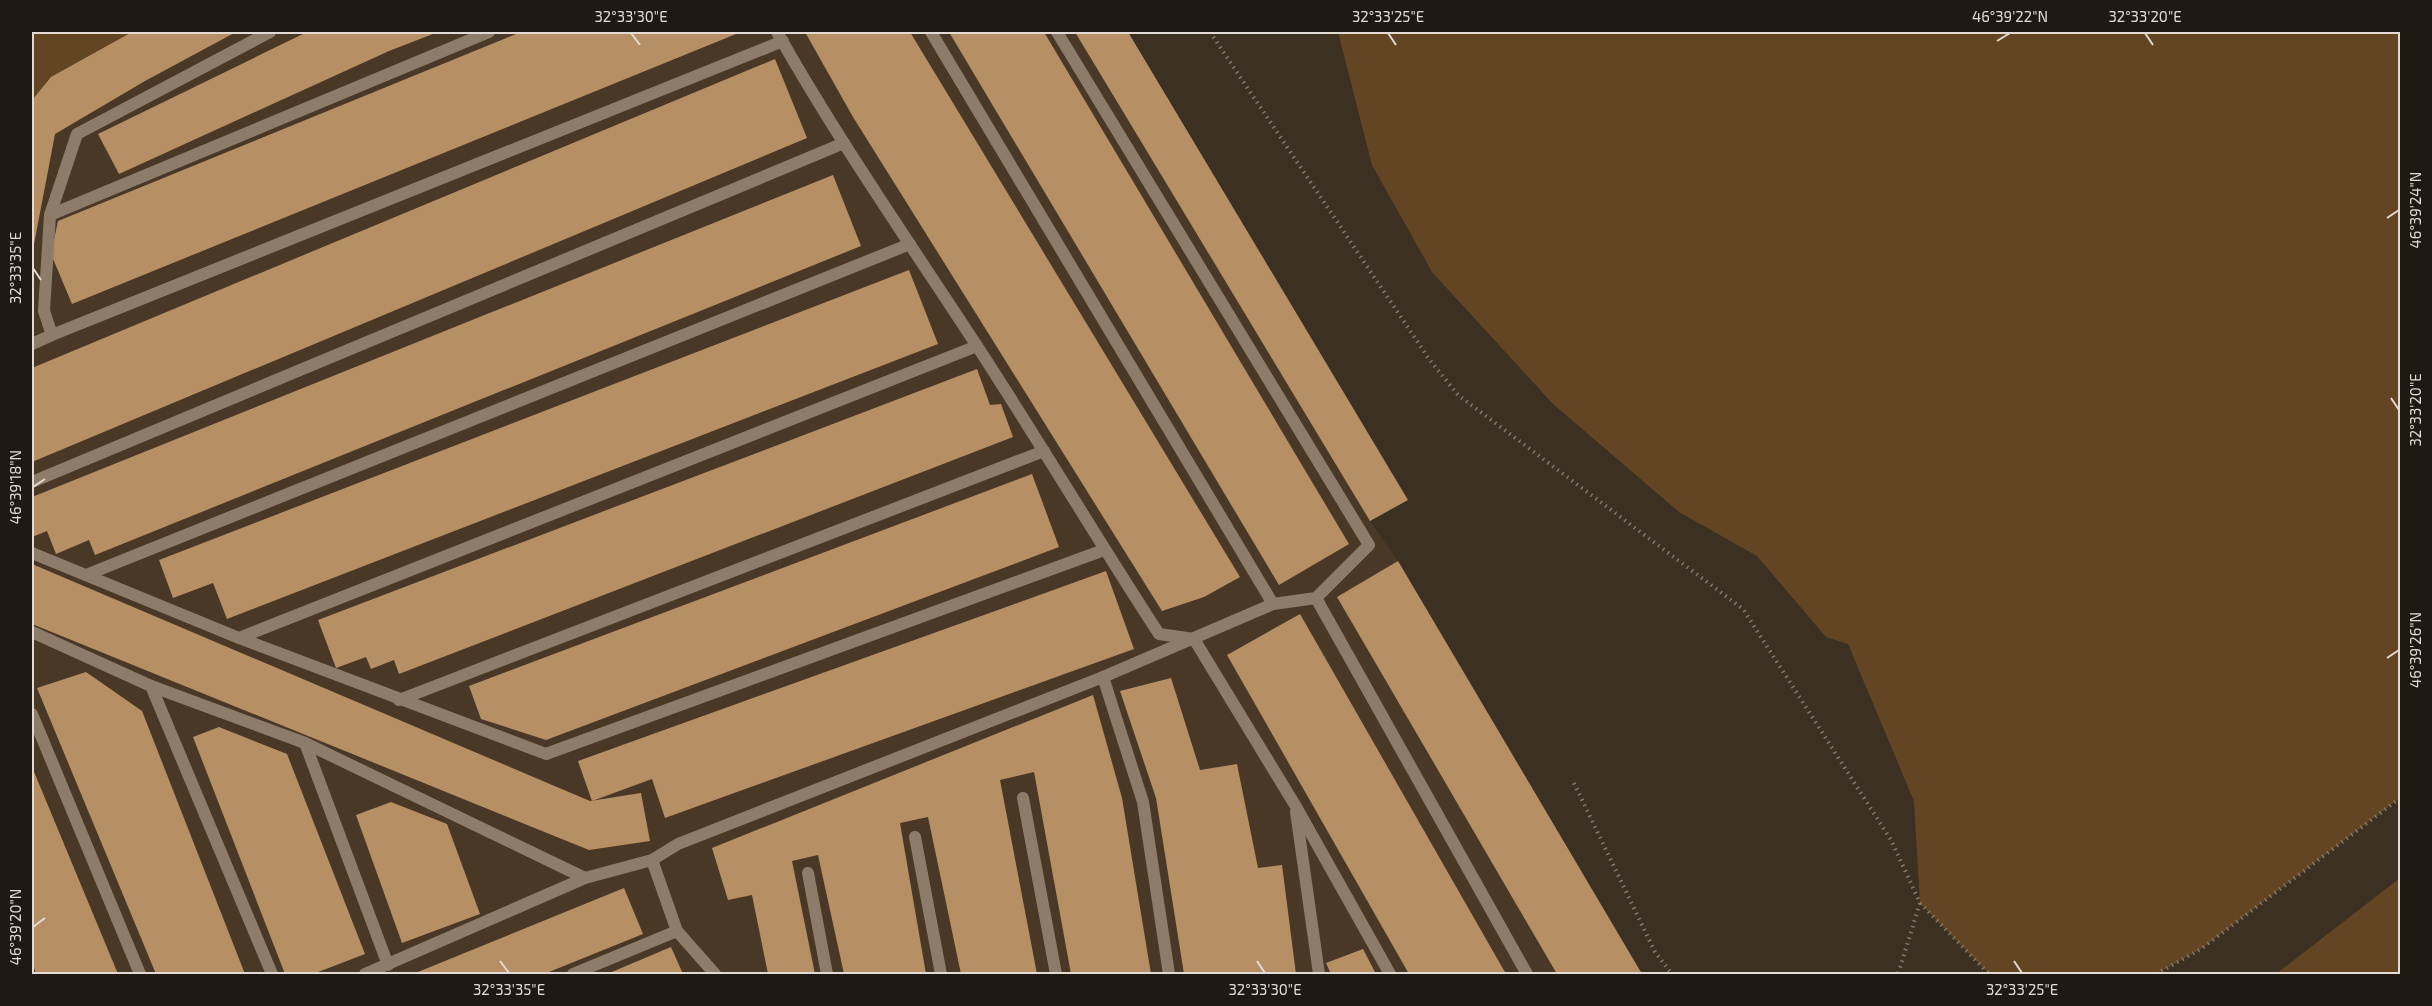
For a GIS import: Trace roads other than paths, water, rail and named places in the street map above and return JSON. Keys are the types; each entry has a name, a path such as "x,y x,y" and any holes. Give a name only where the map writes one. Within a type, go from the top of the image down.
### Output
{"lane":[{"path":"52,335 44,310 50,215 77,134 270,32"},
{"path":"50,215 489,32"},
{"path":"931,32 1273,604"},
{"path":"365,975 585,878 652,860 678,844 1103,677 1273,604 1316,598 1369,545 1057,32"},
{"path":"32,344 780,36 844,142 977,346 1159,634 1194,639"},
{"path":"32,482 844,142"},
{"path":"86,575 910,244"},
{"path":"239,638 977,346"},
{"path":"399,700 1044,451"},
{"path":"32,554 239,638 546,754 1104,550"},
{"path":"1316,598 1527,975"},
{"path":"32,632 151,686 305,743 585,878"},
{"path":"1194,639 1295,805 1390,975"},
{"path":"1103,677 1143,802 1169,975"},
{"path":"151,686 272,975"},
{"path":"32,714 140,975"},
{"path":"305,743 388,965"},
{"path":"1023,798 1056,975"},
{"path":"1295,805 1319,975"},
{"path":"915,837 941,975"},
{"path":"652,860 677,931 715,975"},
{"path":"808,873 828,975"},
{"path":"573,975 677,931"}]}
